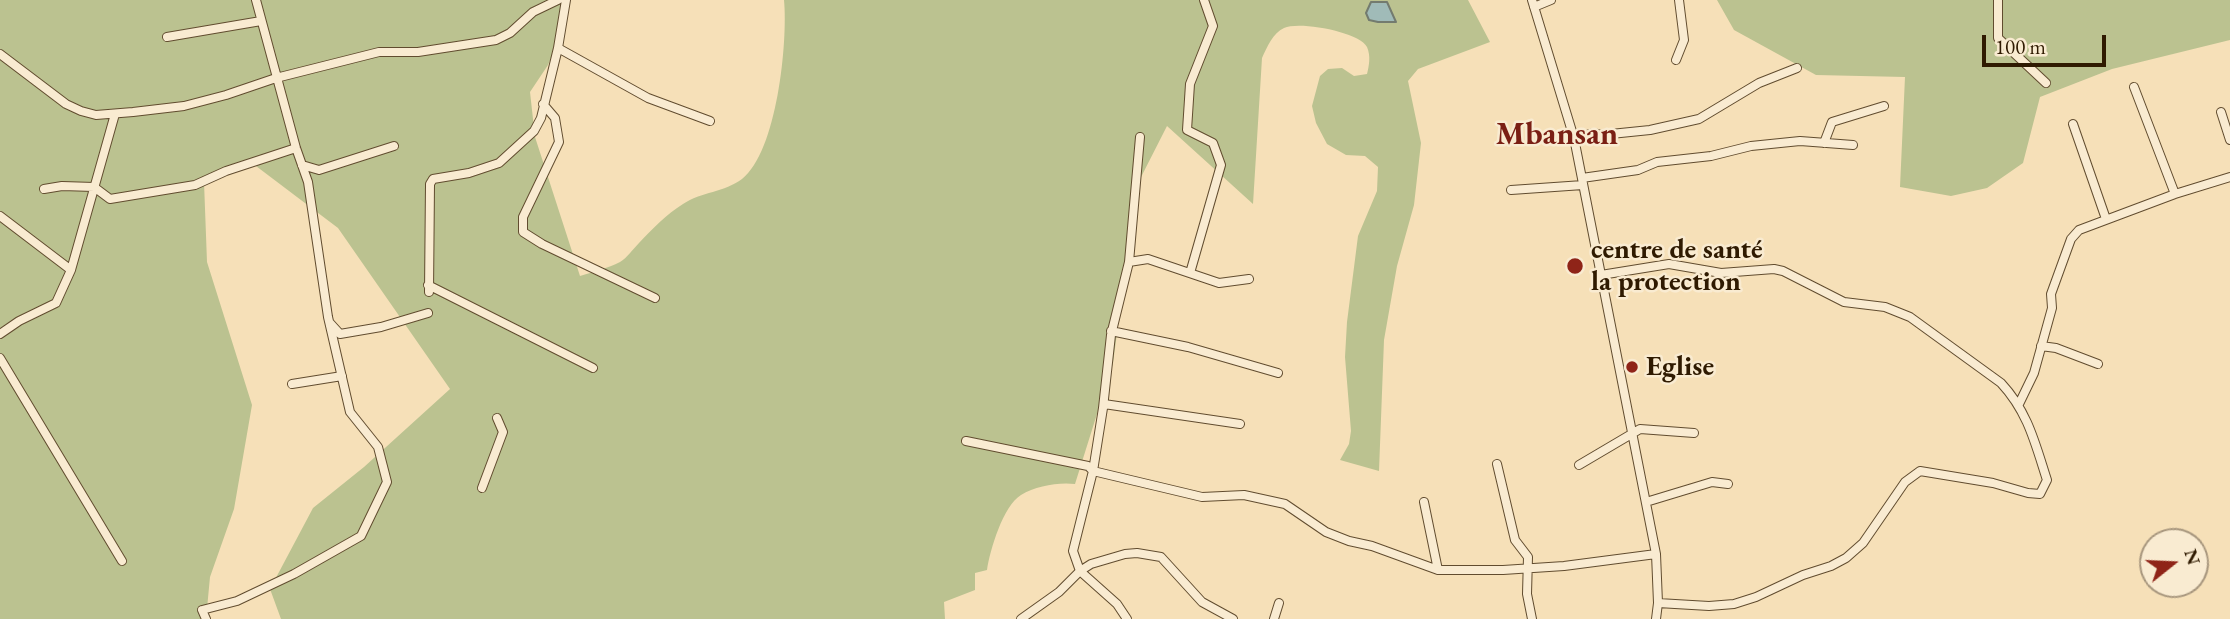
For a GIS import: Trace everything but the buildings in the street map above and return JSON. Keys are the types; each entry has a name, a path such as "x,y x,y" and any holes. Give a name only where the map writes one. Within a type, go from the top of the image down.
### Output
{"street":[{"path":"206,619 202,610 237,601 294,574 361,536 387,482 378,447 350,412 329,323 308,182 276,78 256,0"},
{"path":"0,54 66,104 96,115 115,114 184,106 276,78 379,52 418,52 496,40 510,33 533,12 558,0"},
{"path":"566,0 558,48 541,118 534,131 499,163 469,173 433,179 430,184 429,289 593,369"},
{"path":"1190,273 1221,165 1213,143 1187,130 1190,84 1213,26 1205,0"},
{"path":"1551,0 1533,4 1574,138 1583,181 1656,554 1656,619"},
{"path":"1676,60 1684,40 1679,0"},
{"path":"1998,0 1998,38 2046,83"},
{"path":"167,37 261,21"},
{"path":"558,48 648,98 710,121"},
{"path":"1574,138 1594,133 1601,135 1650,130 1699,119 1759,83 1797,68"},
{"path":"2134,87 2175,194"},
{"path":"543,104 555,118 559,142 523,217 523,232 541,244 655,298"},
{"path":"1824,143 1832,122 1884,106"},
{"path":"2221,112 2230,140"},
{"path":"0,334 19,321 56,303 71,270 115,114"},
{"path":"2073,124 2106,219"},
{"path":"1127,619 1117,604 1080,571 1073,551 1093,471 1104,404 1111,331 1129,262 1140,137"},
{"path":"1511,190 1583,181 1638,170 1657,162 1711,156 1751,146 1800,141 1853,145"},
{"path":"302,165 319,170 394,146"},
{"path":"44,189 62,186 94,187 110,199 195,185 226,171 296,148"},
{"path":"2019,404 2034,373 2052,308 2051,294 2071,239 2079,230 2175,194 2230,177"},
{"path":"0,216 71,270"},
{"path":"1129,262 1148,259 1219,283 1249,279"},
{"path":"1601,275 1669,264 1721,273 1783,271 1844,302 1885,307 1910,317 2001,383 2019,404 2027,419 2047,480 2040,494 1920,471 1905,482 1863,542 1846,558 1831,566 1734,604 1709,606 1658,603"},
{"path":"329,323 340,334 381,327 428,313"},
{"path":"1111,331 1188,347 1278,373"},
{"path":"2041,346 2056,348 2098,364"},
{"path":"0,358 122,561"},
{"path":"292,384 342,376"},
{"path":"1104,404 1240,424"},
{"path":"482,488 503,432 496,418"},
{"path":"1579,466 1640,429 1694,433"},
{"path":"966,441 1088,466 1093,471 1202,497 1244,495 1285,504 1326,533 1438,570 1564,566 1656,554"},
{"path":"1497,464 1515,540 1528,556 1530,567 1527,594 1532,619"},
{"path":"1646,502 1712,482 1728,484"},
{"path":"1424,502 1438,570"},
{"path":"1021,619 1059,592 1091,564 1125,554 1154,554 1169,563 1202,602 1233,619"},
{"path":"1274,619 1279,603"}],"green space":[{"path":"0,0 569,0 565,24 548,65 530,92 535,137 580,276 620,262 677,208 690,200 735,183 754,165 764,146 778,95 784,42 784,0 1468,0 1490,42 1418,69 1408,81 1421,143 1414,205 1397,266 1384,340 1379,471 1340,460 1349,444 1351,431 1345,357 1358,236 1377,191 1378,167 1365,156 1346,155 1327,144 1316,123 1312,106 1320,76 1328,69 1342,68 1354,76 1367,74 1369,54 1367,47 1353,37 1328,29 1292,26 1277,33 1262,58 1253,204 1167,126 1137,185 1113,363 1075,484 1040,487 1014,501 998,529 987,570 975,573 975,590 944,602 945,619 281,619 270,589 313,508 364,467 450,389 338,228 252,163 204,182 207,262 252,405 234,509 210,577 206,619 0,619"},
{"path":"1717,0 2230,0 2230,40 2112,69 2040,97 2023,163 1987,188 1951,196 1900,187 1905,77 1816,75 1734,30"}],"water":[{"path":"1371,2 1387,2 1396,22 1369,20 1366,13"}],"place":[{"name":"centre de santé la protection","path":"1575,266"},
{"name":"Eglise","path":"1632,367"}],"district":[{"name":"Mbansan","path":"1557,135"}]}
